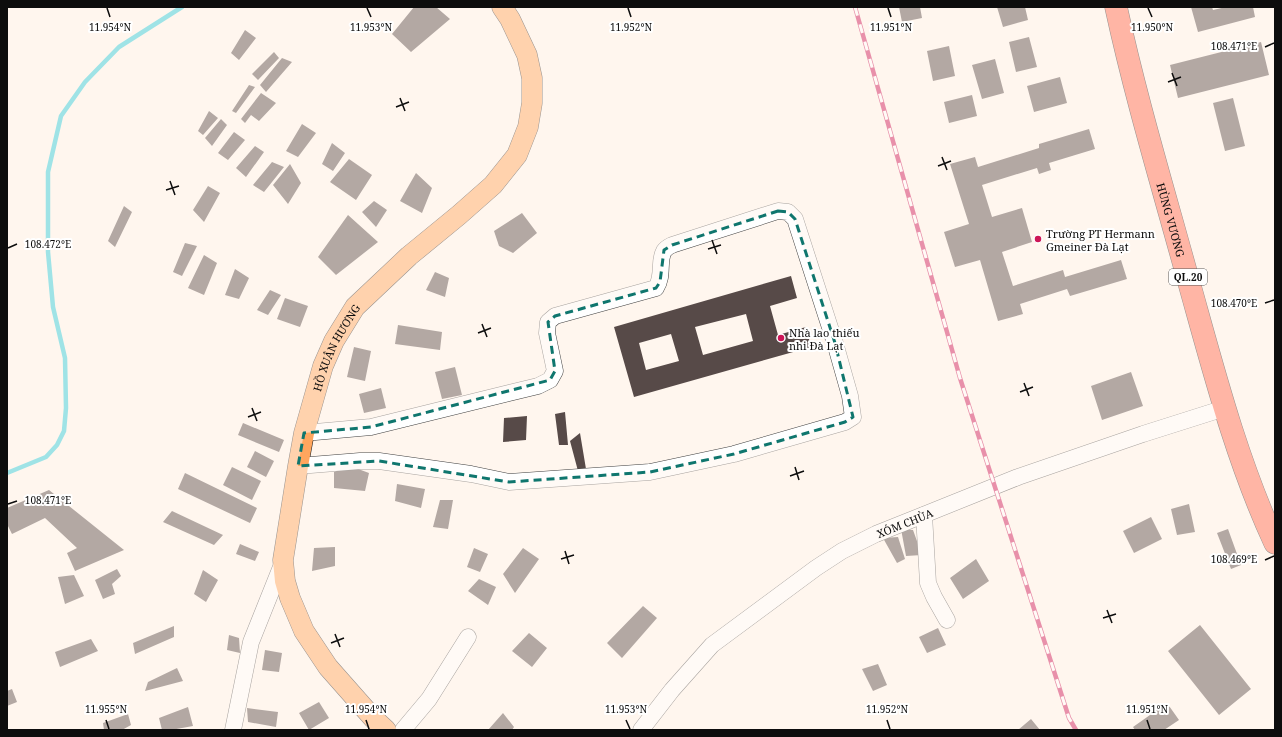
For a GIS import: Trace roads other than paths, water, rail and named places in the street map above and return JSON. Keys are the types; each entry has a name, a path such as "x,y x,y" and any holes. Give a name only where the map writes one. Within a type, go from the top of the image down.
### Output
{"highway":[{"name":"HÙNG VƯƠNG","path":"1116,7 1127,60 1147,135 1225,408 1260,509 1275,543"}],"main road":[{"name":"HỒ XUÂN HƯƠNG","path":"386,730 373,718 328,667 304,631 290,598 285,581 283,560 298,466 304,433 323,366 334,341 355,307 409,256 493,185 517,155 528,126 532,103 532,78 527,55 510,19 502,7"}],"street":[{"path":"298,466 354,461 379,461 471,474 509,482 650,472 734,454 845,422 853,416 850,396 835,343 795,219 788,212 778,211 672,245 664,250 660,282 656,288 555,316 548,322 547,333 555,371 550,380 538,386 371,427 304,433"},
{"name":"XÓM CHÙA","path":"641,730 672,690 712,645 842,551 876,534 1018,477 1143,434 1225,408"},
{"path":"924,515 928,583 934,598 947,620"},
{"path":"233,730 251,642 283,560"},
{"path":"403,730 429,699 468,637"}],"waterway":[{"path":"7,473 46,457 57,445 64,431 66,408 65,358 53,307 48,252 48,172 61,116 85,82 119,47 182,7"}],"railway":[{"path":"855,7 960,378 1069,718 1076,730"}],"place":[{"name":"Trường PT Hermann Gmeiner Đà Lạt","path":"1038,239"},
{"name":"Nhà lao thiếu nhi Đà Lạt","path":"781,338"}]}
